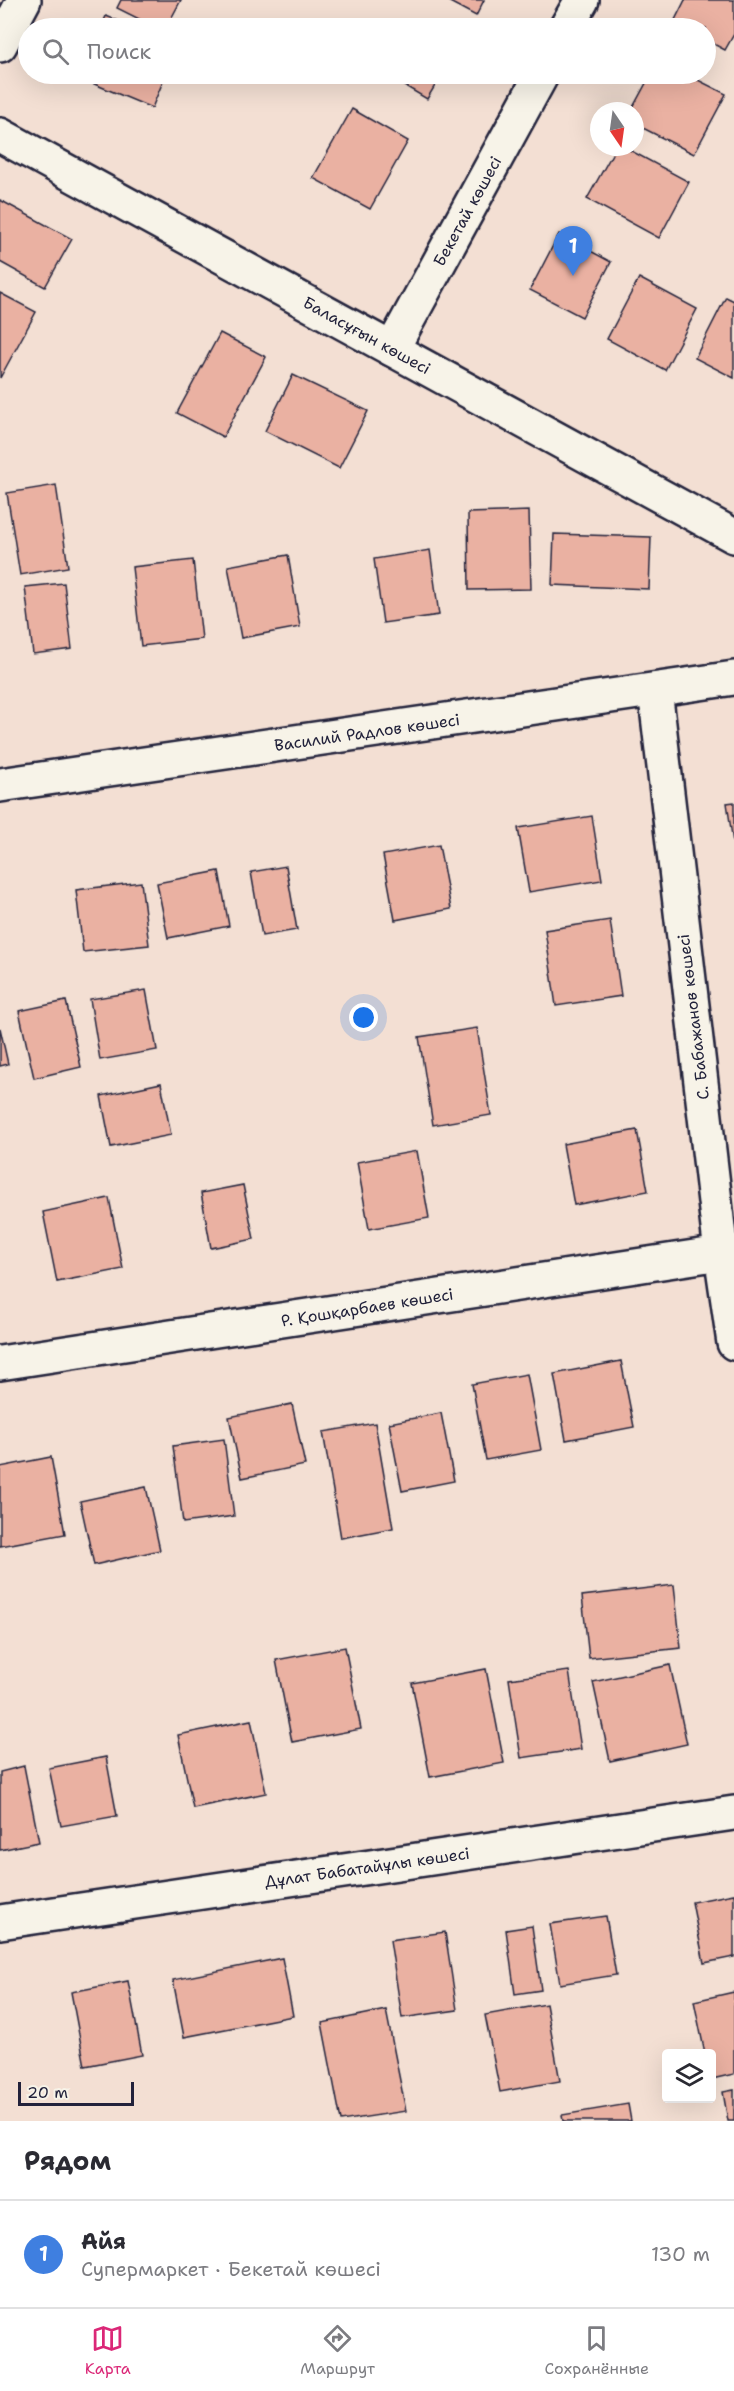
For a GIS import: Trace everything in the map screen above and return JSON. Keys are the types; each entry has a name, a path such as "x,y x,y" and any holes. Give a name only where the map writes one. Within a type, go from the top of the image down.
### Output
{"street":[{"path":"0,45 24,0"},
{"path":"572,18 582,0"},
{"name":"Бекетай көшесі","path":"392,349 537,84"},
{"name":"Баласұғын көшесі","path":"0,135 734,536"},
{"name":"Василий Радлов көшесі","path":"0,785 734,678"},
{"name":"С. Бабажанов көшесі","path":"655,690 727,1252 734,1343"},
{"name":"Р. Қошқарбаев көшесі","path":"0,1364 727,1252"},
{"name":"Дұлат Бабатайұлы көшесі","path":"0,1922 734,1813"}],"building":[{"path":"121,0 181,0 171,18 137,18 117,8"},
{"path":"446,0 484,0 476,16"},
{"path":"685,0 734,0 734,34 725,50 716,45 716,18 676,18"},
{"path":"94,84 162,84 152,108"},
{"path":"402,84 436,84 427,99"},
{"path":"646,84 706,84 726,94 694,154 644,129 644,102 636,102"},
{"path":"352,109 408,141 370,209 313,178"},
{"path":"611,156 641,156 689,182 659,238 587,199"},
{"path":"0,200 72,239 45,287 0,262"},
{"path":"559,234 611,262 582,317 530,290"},
{"path":"639,278 697,309 665,370 607,339"},
{"path":"0,293 36,312 0,378"},
{"path":"726,297 734,301 734,378 695,358"},
{"path":"220,333 266,357 223,437 177,413"},
{"path":"293,375 368,411 339,468 265,431"},
{"path":"56,485 68,567 20,575 7,493"},
{"path":"529,511 531,589 469,590 468,513"},
{"path":"554,534 651,537 649,589 552,585"},
{"path":"430,550 439,615 383,623 374,559"},
{"path":"288,555 300,627 241,638 228,566"},
{"path":"193,560 202,639 141,646 132,567"},
{"path":"64,583 72,649 33,654 25,587"},
{"path":"734,802 734,849 727,803"},
{"path":"592,816 602,880 529,892 518,828"},
{"path":"439,845 451,909 395,920 383,855"},
{"path":"286,866 297,930 262,936 251,872"},
{"path":"219,871 229,926 168,938 157,883"},
{"path":"141,882 149,945 83,952 76,890"},
{"path":"610,920 621,996 556,1006 545,930"},
{"path":"146,990 157,1050 100,1060 90,999"},
{"path":"66,1001 81,1067 34,1078 19,1011"},
{"path":"0,1028 8,1064 0,1066"},
{"path":"477,1028 491,1115 433,1125 419,1037"},
{"path":"161,1083 171,1135 111,1147 101,1096"},
{"path":"637,1130 648,1191 574,1205 563,1144"},
{"path":"417,1151 429,1218 369,1229 357,1162"},
{"path":"243,1185 254,1239 211,1248 201,1193"},
{"path":"109,1198 123,1269 57,1282 43,1212"},
{"path":"621,1361 634,1427 566,1440 554,1374"},
{"path":"527,1374 541,1450 486,1460 472,1384"},
{"path":"292,1404 305,1465 242,1478 229,1417"},
{"path":"441,1413 454,1481 402,1491 389,1423"},
{"path":"375,1423 393,1528 341,1538 323,1432"},
{"path":"224,1439 234,1516 183,1523 173,1446"},
{"path":"51,1457 65,1534 0,1546 0,1467"},
{"path":"146,1487 160,1550 94,1565 80,1501"},
{"path":"674,1585 681,1648 589,1658 582,1596"},
{"path":"345,1647 361,1729 292,1742 276,1660"},
{"path":"670,1665 687,1744 610,1761 593,1682"},
{"path":"486,1669 504,1763 430,1777 412,1683"},
{"path":"569,1671 581,1749 521,1758 509,1679"},
{"path":"251,1720 266,1793 193,1808 178,1735"},
{"path":"106,1757 117,1816 61,1826 49,1768"},
{"path":"24,1766 39,1842 0,1850 0,1772"},
{"path":"734,1894 734,1957 704,1963 692,1902"},
{"path":"606,1916 616,1975 560,1984 550,1924"},
{"path":"532,1926 541,1990 515,1994 506,1930"},
{"path":"445,1932 457,2010 402,2018 390,1940"},
{"path":"282,1958 293,2016 184,2037 173,1980"},
{"path":"128,1981 142,2055 85,2066 71,1992"},
{"path":"734,1992 734,2074 716,2078 716,2049 704,2049 694,2001"},
{"path":"546,2004 560,2081 500,2092 485,2015"},
{"path":"386,2010 406,2111 341,2121 322,2023"},
{"path":"734,2090 734,2121 728,2121 723,2092"},
{"path":"628,2104 631,2121 563,2121 562,2115"}],"place":[{"name":"Айя","path":"573,276"}]}
